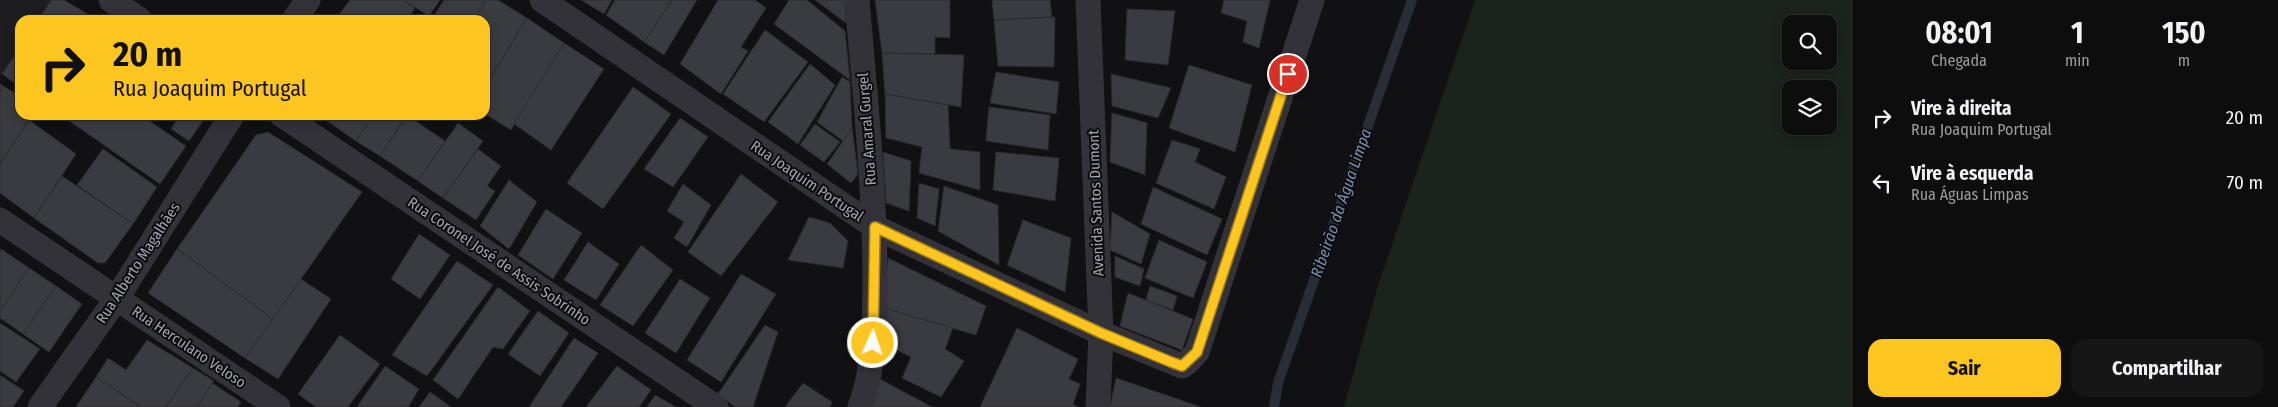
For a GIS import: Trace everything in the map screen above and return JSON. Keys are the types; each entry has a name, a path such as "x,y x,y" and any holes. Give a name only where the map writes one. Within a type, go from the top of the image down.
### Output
{"street":[{"path":"110,0 132,15"},
{"path":"298,15 308,0"},
{"name":"Rua Joaquim Portugal","path":"542,0 875,227 1101,333 1182,366 1197,352 1312,0"},
{"name":"Rua Amaral Gurgel","path":"857,0 875,227 872,362 860,407"},
{"name":"Avenida Santos Dumont","path":"1088,0 1101,333 1098,407"},
{"name":"Rua Alberto Magalhães","path":"40,407 117,298 229,120"},
{"name":"Rua Coronel José de Assis Sobrinho","path":"289,120 716,407"},
{"name":"Rua Herculano Veloso","path":"0,220 278,407"}],"shaded area":[{"path":"0,0 51,0 41,15 15,15 15,54 0,77"},
{"path":"1475,0 1853,0 1853,407 1344,407 1377,289"}],"building":[{"path":"51,0 64,0 90,15 41,15"},
{"path":"350,0 403,0 415,8 410,15 339,15"},
{"path":"403,0 440,0 430,15"},
{"path":"444,0 486,0 477,15 434,15"},
{"path":"486,0 498,0 527,18 490,79 490,15 477,15"},
{"path":"581,0 612,0 604,14"},
{"path":"615,0 672,0 644,42 606,15"},
{"path":"672,0 697,0 664,55 644,42"},
{"path":"718,0 755,0 766,8 741,47 748,51 721,94 680,64"},
{"path":"789,0 807,0 845,31 850,80 774,24"},
{"path":"815,0 845,0 846,23"},
{"path":"875,0 950,0 950,38 935,37 935,54 882,53"},
{"path":"992,0 1050,0 1052,17 994,20"},
{"path":"1224,0 1270,0 1259,48 1243,42 1247,21 1221,13"},
{"path":"1127,9 1175,11 1168,65 1125,60"},
{"path":"1055,17 1054,67 998,66 994,20"},
{"path":"527,18 564,43 511,130 490,117 490,79"},
{"path":"765,30 808,62 764,122 723,94"},
{"path":"564,43 604,69 551,150 514,124"},
{"path":"882,53 964,55 961,107 885,94"},
{"path":"15,54 15,83 2,74"},
{"path":"810,64 835,85 798,144 768,122"},
{"path":"1189,65 1252,85 1235,152 1169,128"},
{"path":"996,72 1059,82 1056,114 990,103"},
{"path":"1111,74 1171,88 1158,118 1112,106"},
{"path":"842,77 850,82 852,128 843,141 817,122"},
{"path":"0,84 15,93 15,120 29,120 0,164"},
{"path":"633,87 671,114 603,209 567,183"},
{"path":"885,94 948,105 950,149 980,152 980,190 919,173 922,147 886,138"},
{"path":"989,107 1050,115 1048,150 986,141"},
{"path":"1112,113 1147,123 1145,175 1110,162"},
{"path":"680,118 708,137 673,187 644,169"},
{"path":"29,120 76,154 34,218 0,193 0,164"},
{"path":"68,120 148,120 186,146 160,184"},
{"path":"174,120 204,120 189,141 171,129 176,121"},
{"path":"332,120 370,120 356,141 330,123"},
{"path":"370,120 403,120 380,156 356,141"},
{"path":"404,120 414,120 445,141 418,181 380,156"},
{"path":"458,123 483,141 443,198 418,181"},
{"path":"815,124 840,142 824,162 800,145"},
{"path":"852,128 858,174 851,183 827,164"},
{"path":"268,132 362,192 273,319 177,249 256,135"},
{"path":"1172,140 1200,149 1195,162 1226,177 1214,209 1156,183"},
{"path":"103,149 157,187 133,224 77,185"},
{"path":"478,149 501,166 487,186 495,191 476,220 443,198"},
{"path":"883,152 911,161 909,211 886,203"},
{"path":"996,152 1059,158 1055,201 993,190"},
{"path":"741,174 778,202 721,276 688,252"},
{"path":"62,176 133,224 105,263 98,263 34,218"},
{"path":"509,180 537,202 509,249 480,226"},
{"path":"919,183 939,189 935,226 917,218"},
{"path":"683,184 711,205 687,247 674,238 684,222 667,211"},
{"path":"944,186 998,205 999,265 938,231"},
{"path":"1153,187 1222,219 1207,255 1141,224"},
{"path":"546,209 582,233 553,279 518,255"},
{"path":"1112,212 1150,234 1141,264 1110,250"},
{"path":"809,217 830,223 848,241 843,268 788,260"},
{"path":"1023,220 1071,238 1065,292 1007,265"},
{"path":"419,234 450,255 420,299 391,279"},
{"path":"1159,240 1207,262 1193,298 1145,278"},
{"path":"588,242 619,264 596,300 564,280"},
{"path":"641,245 673,270 633,326 600,305"},
{"path":"1,249 29,268 0,311 0,251"},
{"path":"177,249 273,319 245,358 148,293"},
{"path":"1115,256 1144,269 1140,286 1115,277"},
{"path":"888,258 986,306 976,335 883,308"},
{"path":"457,261 493,285 427,376 392,355"},
{"path":"29,268 56,286 23,334 0,318 0,311"},
{"path":"741,274 776,294 721,382 687,360"},
{"path":"301,279 331,299 278,379 245,358"},
{"path":"680,279 710,298 676,353 645,333"},
{"path":"56,286 82,304 49,352 23,334"},
{"path":"1150,286 1177,296 1173,310 1146,300"},
{"path":"498,287 530,311 503,349 493,347 458,399 433,380"},
{"path":"1128,293 1193,319 1182,350 1120,326"},
{"path":"883,308 953,328 945,349 964,361 941,397 902,378 911,357 880,342"},
{"path":"538,311 569,333 540,376 508,354"},
{"path":"0,323 40,349 16,382 0,371"},
{"path":"765,325 778,332 753,407 735,407 718,394"},
{"path":"1017,328 1078,359 1069,379 1080,384 1073,404 1078,407 980,407"},
{"path":"340,335 380,364 348,407 316,407 298,394"},
{"path":"574,338 598,353 561,407 529,407"},
{"path":"147,340 193,368 166,407 141,407 96,377 108,358 126,370"},
{"path":"385,366 419,389 408,407 357,407"},
{"path":"617,366 651,390 639,407 586,407"},
{"path":"193,368 214,381 197,407 166,407"},
{"path":"0,375 24,391 13,407 0,407"},
{"path":"96,377 141,407 76,407"},
{"path":"1116,378 1201,407 1110,407"},
{"path":"880,379 932,407 869,407"},
{"path":"212,383 241,402 238,407 197,407"},
{"path":"803,383 832,402 830,407 785,407"},
{"path":"430,392 451,407 419,407"},
{"path":"655,395 676,407 647,407"}],"waterway":[{"name":"Ribeirão da Água Limpa","path":"1274,407 1278,383 1412,0"}],"route":[{"path":"873,343 875,227 1101,333 1182,366 1197,352 1288,74"}]}
